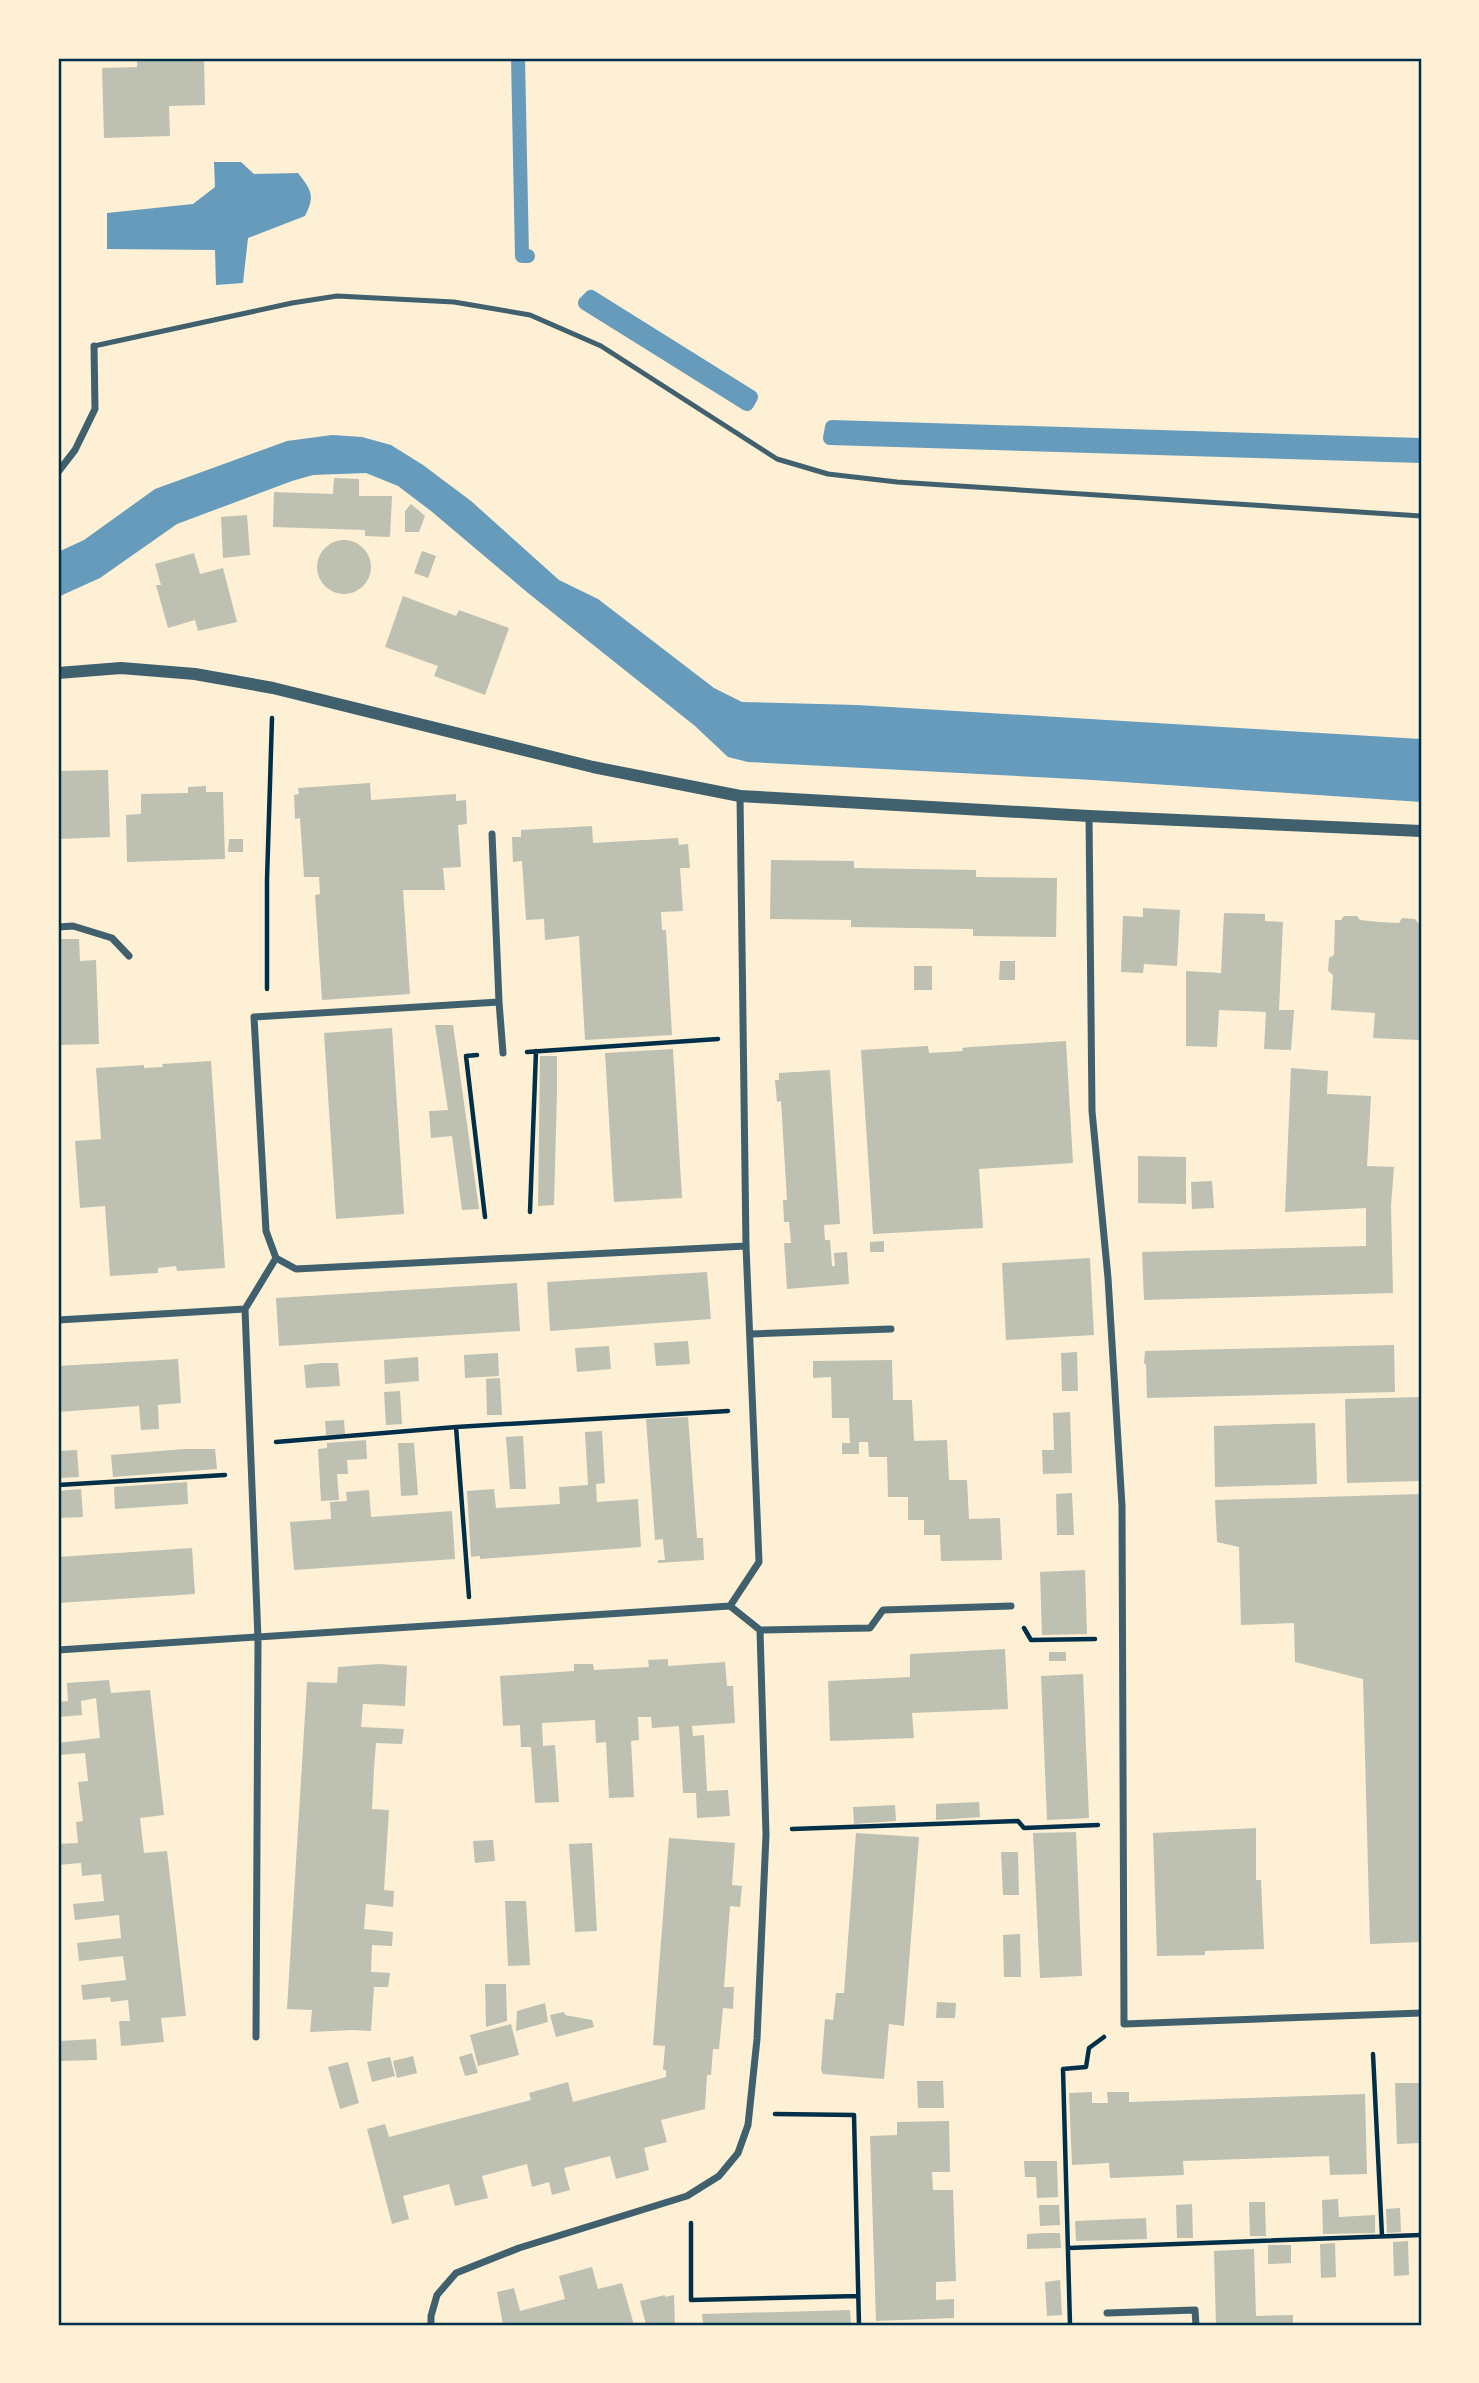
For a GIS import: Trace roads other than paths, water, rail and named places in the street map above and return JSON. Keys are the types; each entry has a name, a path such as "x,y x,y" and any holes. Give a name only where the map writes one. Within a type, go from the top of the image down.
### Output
{"street":[{"path":"58,472 75,450 94,409 94,346"},
{"path":"58,673 121,668 195,674 273,688 593,767 740,796 1421,831"},
{"path":"730,1606 759,1562 746,1246 740,796"},
{"path":"1089,816 1092,1111 1108,1278 1121,1492 1124,2024 1421,2013"},
{"path":"492,834 503,1053"},
{"path":"58,927 73,926 112,938 129,956"},
{"path":"499,1002 254,1017 266,1231 276,1258 296,1269 746,1246"},
{"path":"256,2037 258,1639 245,1309 276,1258"},
{"path":"58,1320 245,1309"},
{"path":"751,1334 891,1329"},
{"path":"58,1650 472,1625 730,1606 760,1630 870,1628 883,1610 1011,1606"},
{"path":"431,2325 437,2294 456,2273 519,2248 691,2193 719,2176 738,2153 748,2125 758,2039 765,1830 760,1630"},
{"path":"1107,2313 1195,2310 1196,2325"}],"lane":[{"path":"94,346 292,303 337,296 454,302 530,315 601,346 777,459 828,474 897,482 1421,516"}],"water":[{"path":"214,162 241,162 254,174 298,173 311,198 305,216 248,238 243,283 216,285 215,250 107,249 107,213 193,204 215,187"},
{"path":"332,435 362,437 391,445 423,465 471,501 559,580 598,599 714,688 742,702 857,705 1421,739 1421,802 1093,780 748,762 728,757 695,726 528,593 431,511 398,486 366,473 313,475 177,524 100,578 58,597 58,552 84,540 155,489 287,441"}],"waterway":[{"path":"518,58 522,256 528,256"},
{"path":"591,297 751,397 747,404 585,303 591,297"},
{"path":"1421,445 832,427 830,438 1421,456"}]}
